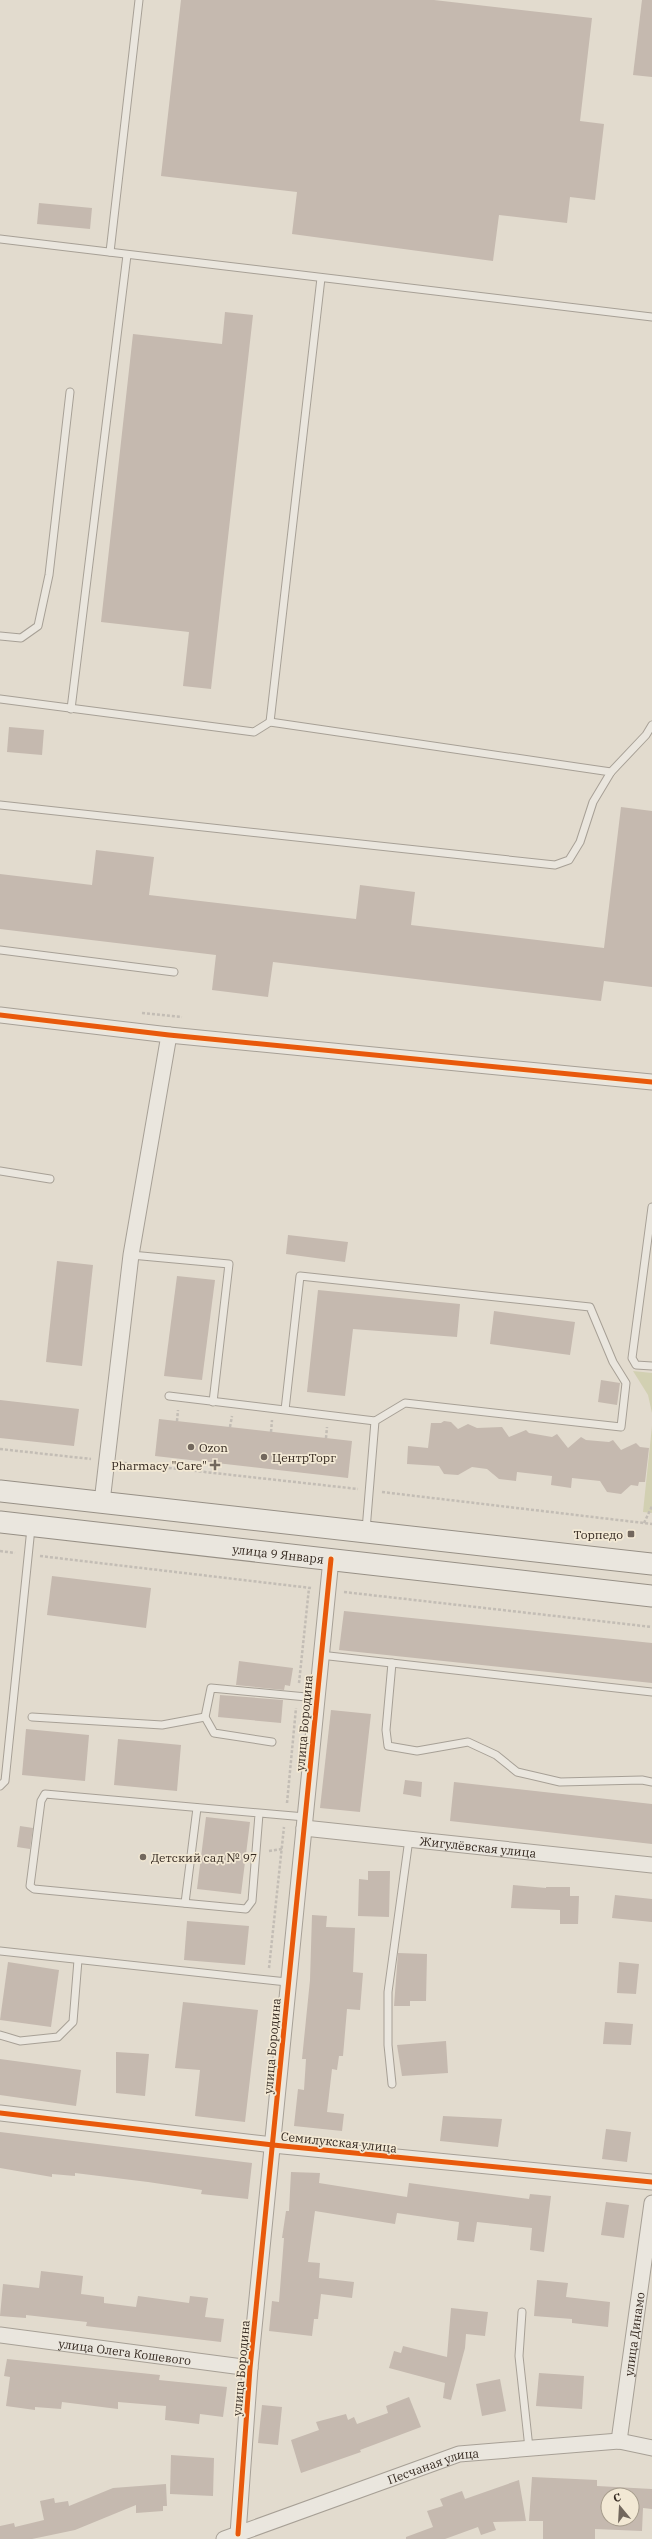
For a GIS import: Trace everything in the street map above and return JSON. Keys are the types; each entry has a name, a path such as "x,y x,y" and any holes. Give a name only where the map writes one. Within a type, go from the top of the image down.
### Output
{"main road":[{"path":"0,1491 652,1564"},
{"name":"улица 9 Января","path":"0,1522 652,1596"}],"street":[{"path":"0,1015 169,1035 652,1082"},
{"path":"102,1502 131,1255 169,1035"},
{"name":"улица Бородина","path":"231,2537 273,2145 320,1655 331,1559"},
{"name":"Жигулёвская улица","path":"305,1823 409,1839 652,1864"},
{"name":"Семилукская улица","path":"0,2113 273,2145 652,2182"},
{"name":"улица Динамо","path":"619,2441 652,2203"},
{"name":"улица Олега Кошевого","path":"0,2335 250,2368"},
{"name":"Песчаная улица","path":"231,2537 459,2454 619,2441 652,2448"}],"lane":[{"path":"110,252 139,0"},
{"path":"0,240 652,317"},
{"path":"71,709 127,254"},
{"path":"270,722 321,278"},
{"path":"0,636 21,638 38,626 49,575 70,392"},
{"path":"0,699 254,732 270,722 611,772"},
{"path":"0,805 555,865 569,860 580,842 593,802 611,772 646,734 652,725"},
{"path":"0,950 174,972"},
{"path":"0,1171 50,1180"},
{"path":"652,1207 632,1358 636,1365 652,1366"},
{"path":"131,1255 229,1264 213,1402"},
{"path":"169,1396 375,1421 405,1403 622,1427 626,1383 613,1362 590,1307 300,1276 285,1410"},
{"path":"366,1532 368,1490 375,1421"},
{"path":"0,1786 5,1782 31,1525"},
{"path":"320,1655 652,1692"},
{"path":"392,1663 386,1730 388,1746 417,1751 468,1742 496,1755 517,1772 560,1782 642,1780 652,1782"},
{"path":"272,1742 214,1733 205,1717 211,1688 316,1698"},
{"path":"32,1717 162,1726 205,1717"},
{"path":"260,1814 252,1901 246,1909 34,1889 30,1887 41,1801 45,1794 285,1816 305,1823"},
{"path":"185,1903 197,1808"},
{"path":"392,2084 388,2045 388,1992 409,1839"},
{"path":"0,1951 288,1982"},
{"path":"0,2035 20,2041 58,2037 72,2022 78,1960"},
{"path":"522,2312 519,2356 529,2448"}],"path":[{"path":"0,1449 368,1490 652,1524"},
{"path":"644,1523 652,1506"},
{"path":"268,1980 309,1588"}],"shaded area":[{"path":"633,1371 652,1373 652,1413 648,1395"},
{"path":"652,1426 652,1513 643,1512"}],"building":[{"path":"181,0 434,0 592,18 580,121 604,124 595,200 570,197 567,223 499,215 493,261 292,234 297,192 161,176"},
{"path":"642,0 652,0 652,77 633,75"},
{"path":"39,203 92,208 90,229 37,224"},
{"path":"225,312 253,315 211,689 183,686 189,632 101,622 133,334 222,344"},
{"path":"9,727 44,730 42,755 7,752"},
{"path":"621,807 652,811 652,987 604,981 601,1001 273,962 268,997 212,990 216,955 0,929 0,874 92,885 96,850 154,857 149,895 356,919 360,885 415,892 411,925 604,948"},
{"path":"288,1235 348,1242 345,1262 286,1254"},
{"path":"57,1261 93,1265 82,1366 46,1362"},
{"path":"177,1276 215,1280 202,1380 164,1376"},
{"path":"318,1290 460,1304 457,1337 353,1329 345,1396 307,1392"},
{"path":"494,1311 575,1322 570,1355 490,1344"},
{"path":"601,1380 620,1383 617,1405 598,1402"},
{"path":"0,1400 79,1409 74,1446 0,1438"},
{"path":"159,1419 352,1441 348,1478 155,1456"},
{"path":"444,1421 451,1422 458,1429 468,1424 477,1428 502,1427 509,1437 526,1430 529,1433 552,1437 557,1434 568,1448 581,1437 586,1440 609,1442 613,1440 621,1450 636,1443 640,1447 649,1448 645,1482 639,1482 638,1486 631,1485 621,1494 607,1492 600,1481 572,1478 571,1488 551,1485 552,1476 517,1472 516,1481 499,1479 487,1469 472,1467 458,1475 444,1474 439,1466 407,1464 408,1446 428,1448 431,1423 441,1423"},
{"path":"52,1576 151,1588 146,1628 47,1615"},
{"path":"344,1611 652,1643 652,1683 339,1650"},
{"path":"239,1661 293,1668 290,1686 285,1685 284,1690 236,1685"},
{"path":"220,1695 283,1700 281,1723 218,1717"},
{"path":"331,1710 371,1714 360,1812 320,1808"},
{"path":"26,1729 89,1735 85,1781 22,1775"},
{"path":"118,1739 181,1745 177,1791 114,1785"},
{"path":"405,1780 422,1782 421,1797 403,1794"},
{"path":"454,1782 652,1804 652,1844 450,1821"},
{"path":"206,1817 250,1822 241,1894 197,1889"},
{"path":"20,1826 33,1828 30,1849 17,1847"},
{"path":"368,1871 390,1871 389,1917 358,1916 359,1879 368,1880"},
{"path":"513,1885 546,1888 570,1887 570,1896 579,1896 578,1924 560,1924 560,1910 511,1908"},
{"path":"615,1895 652,1899 652,1922 612,1918"},
{"path":"312,1915 327,1916 326,1927 355,1928 353,1972 363,1973 360,2010 347,2009 343,2056 339,2056 337,2070 332,2069 327,2112 344,2114 342,2131 294,2126 298,2089 304,2090 306,2059 302,2059 310,1980"},
{"path":"187,1921 249,1926 245,1965 184,1960"},
{"path":"398,1953 427,1954 426,2001 410,2001 410,2006 394,2006"},
{"path":"8,1962 59,1970 51,2027 0,2020"},
{"path":"619,1962 639,1964 636,1994 617,1993"},
{"path":"183,2002 258,2010 245,2122 195,2116 200,2070 175,2068"},
{"path":"605,2022 633,2024 631,2045 603,2044"},
{"path":"446,2041 448,2073 402,2076 397,2045"},
{"path":"116,2052 149,2054 145,2096 116,2093"},
{"path":"0,2059 81,2070 76,2106 0,2095"},
{"path":"443,2116 502,2119 498,2147 440,2141"},
{"path":"606,2129 631,2132 627,2162 602,2159"},
{"path":"0,2132 252,2163 248,2199 201,2194 202,2190 148,2182 75,2173 75,2176 52,2174 52,2177 0,2168"},
{"path":"291,2172 320,2173 319,2183 407,2197 409,2183 529,2199 530,2194 551,2196 544,2252 530,2250 532,2228 477,2222 474,2242 457,2240 459,2222 397,2213 395,2224 315,2211 308,2262 320,2263 319,2278 354,2282 352,2298 321,2294 318,2319 314,2319 312,2336 269,2331 272,2301 279,2302 284,2238 282,2238 286,2211 289,2211"},
{"path":"606,2202 629,2205 624,2238 601,2235"},
{"path":"41,2271 83,2276 81,2294 104,2297 104,2303 136,2307 138,2296 189,2303 190,2296 208,2298 205,2317 224,2319 221,2342 86,2326 87,2322 26,2315 26,2318 0,2316 3,2284 39,2288"},
{"path":"537,2280 568,2283 566,2297 610,2302 608,2327 572,2323 572,2319 534,2316"},
{"path":"451,2308 488,2312 485,2336 466,2334 465,2348 451,2400 443,2398 445,2383 389,2368 394,2351 401,2353 403,2346 447,2357"},
{"path":"7,2359 160,2375 159,2380 227,2387 223,2417 200,2414 199,2424 165,2420 166,2406 118,2402 118,2409 62,2402 61,2409 35,2407 35,2410 6,2406 10,2377 4,2376"},
{"path":"539,2373 584,2376 582,2409 536,2406"},
{"path":"500,2379 506,2411 482,2416 476,2384"},
{"path":"409,2397 421,2427 360,2450 361,2452 301,2473 291,2440 319,2430 316,2422 346,2414 348,2420 354,2417 357,2424 388,2413 386,2406"},
{"path":"262,2405 282,2407 278,2445 258,2443"},
{"path":"171,2455 214,2458 213,2496 170,2494"},
{"path":"532,2477 597,2480 597,2486 615,2487 600,2487 600,2527 640,2527 640,2488 652,2489 652,2509 643,2508 642,2531 595,2529 595,2539 543,2539 543,2521 529,2521"},
{"path":"519,2480 526,2521 493,2522 496,2530 481,2535 478,2527 445,2539 406,2539 406,2537 433,2527 427,2511 443,2506 440,2499 462,2491 465,2499"},
{"path":"166,2484 167,2506 163,2506 163,2511 136,2513 136,2505 75,2530 32,2539 0,2539 0,2526 14,2523 15,2527 44,2520 40,2501 54,2498 55,2503 68,2501 69,2506 113,2488"}],"cycle path":[{"path":"0,1015 169,1035 652,1082"},
{"path":"238,2534 250,2368 331,1559"},
{"path":"0,2113 273,2145 652,2182"}],"place":[{"name":"Ozon","path":"191,1447"},
{"name":"ЦентрТорг","path":"264,1457"},
{"name":"Pharmacy \"Care\"","path":"215,1465"},
{"name":"Торпедо","path":"631,1534"},
{"name":"Детский сад № 97","path":"143,1857"}]}
